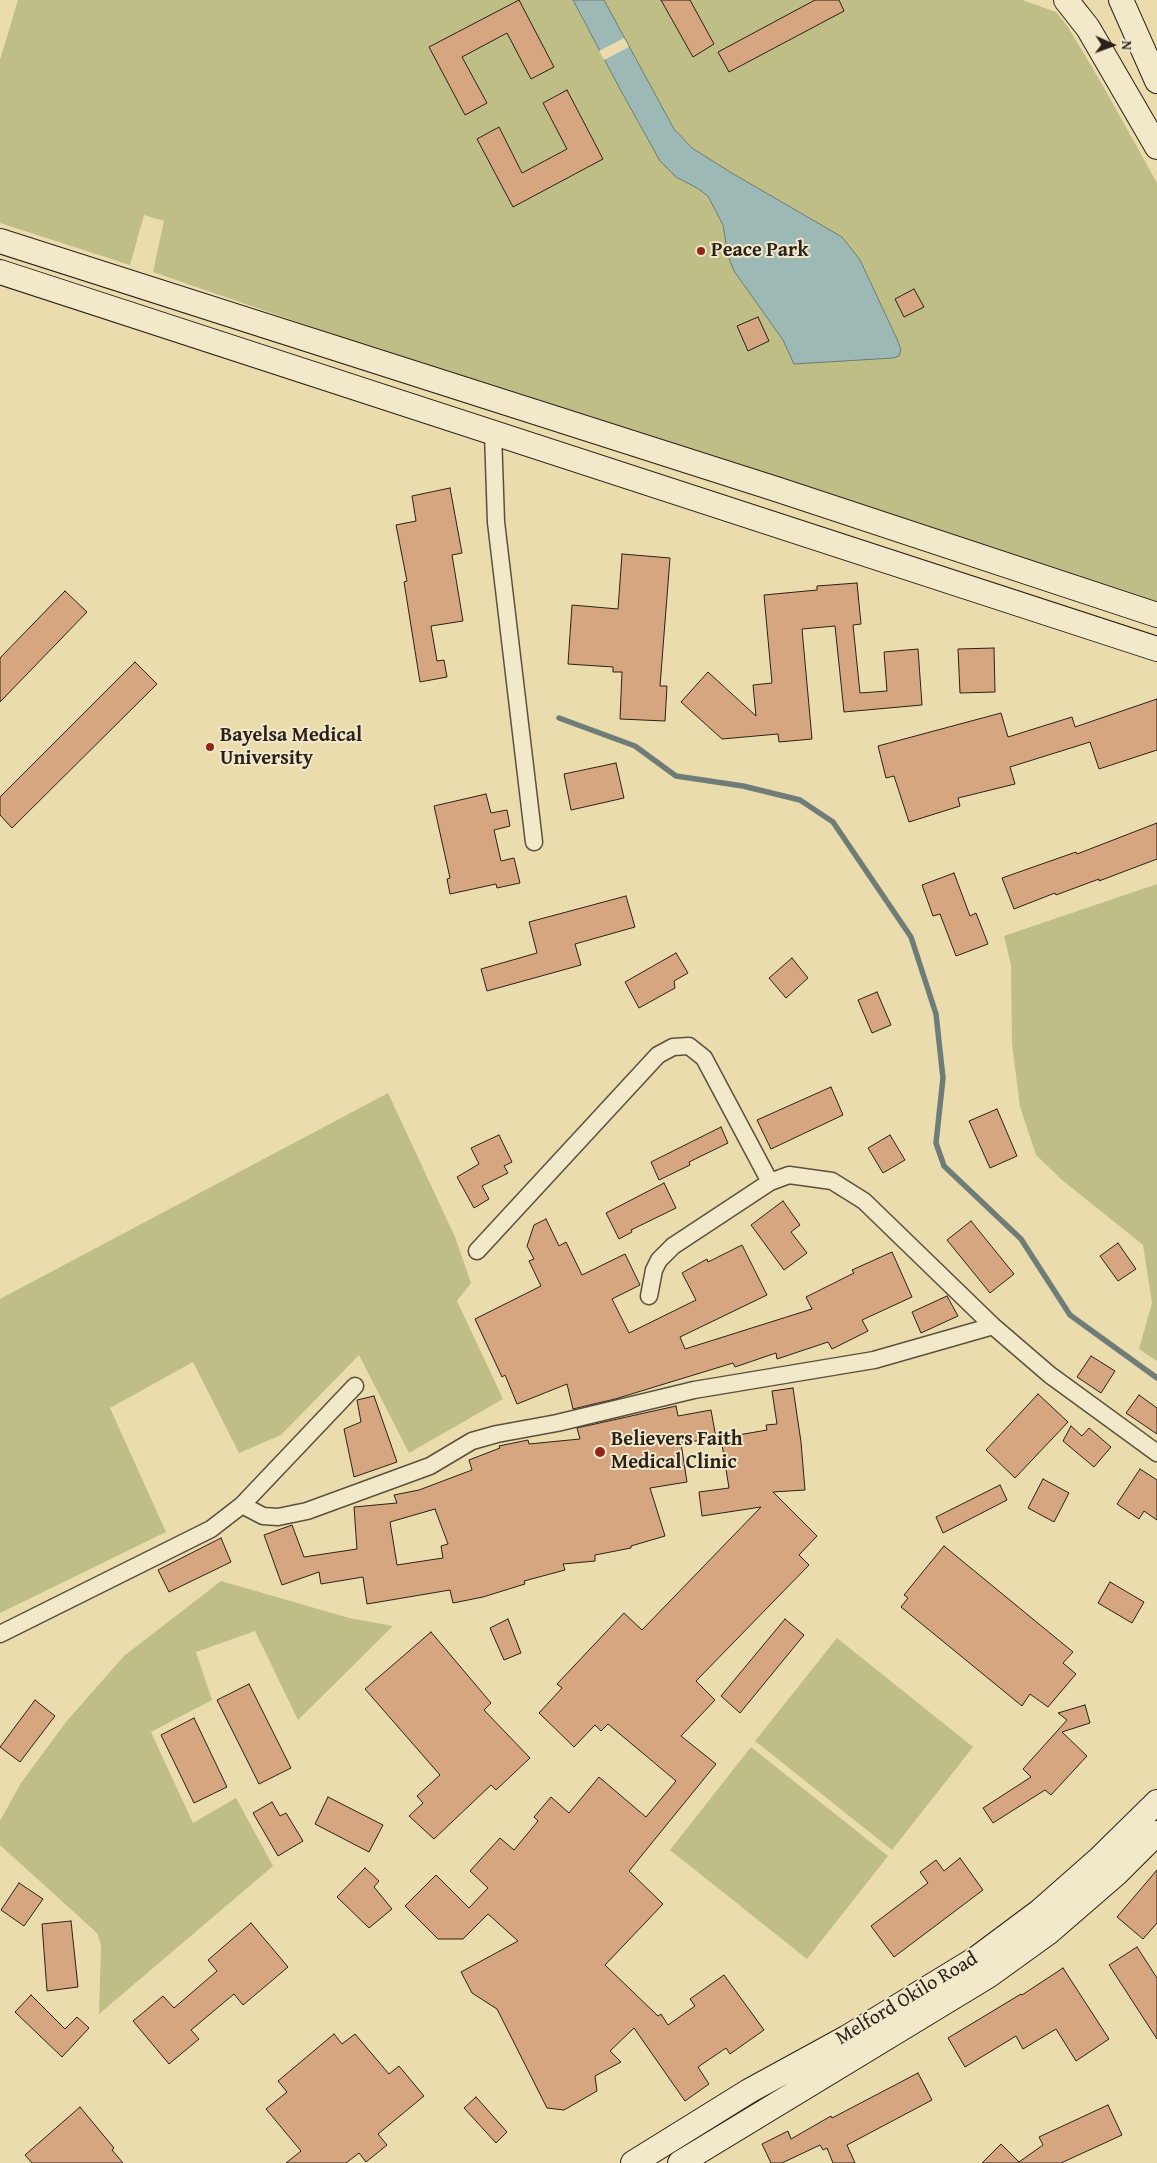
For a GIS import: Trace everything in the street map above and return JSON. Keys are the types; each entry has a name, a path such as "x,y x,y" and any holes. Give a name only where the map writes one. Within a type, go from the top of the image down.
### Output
{"main road":[{"path":"1066,0 1088,28 1157,147"},
{"path":"1120,0 1157,81"},
{"path":"0,241 779,490 1157,615"},
{"path":"0,272 1157,649"},
{"name":"Melford Okilo Road","path":"633,2163 750,2091 846,2038 977,1958 1040,1911 1157,1802"},
{"name":"Melford Okilo Road","path":"680,2163 988,1976 1048,1932 1116,1874 1157,1833"}],"street":[{"path":"493,433 496,522 534,842"},
{"path":"477,1251 658,1056 673,1047 689,1046 704,1058 770,1182"},
{"path":"649,1296 654,1270 659,1260 673,1246 770,1182 789,1175 815,1177 832,1181 864,1201 993,1326 1050,1376 1157,1453"},
{"path":"242,1505 263,1516 278,1517 307,1511 430,1466 472,1441 497,1434 557,1423 694,1390 874,1360 993,1326"},
{"path":"0,1634 211,1529 242,1505 355,1386"}],"green space":[{"name":"Peace Park","path":"18,0 1022,0 1056,12 1068,27 1102,84 1157,183 1157,601 583,414 355,342 153,272 164,221 144,215 130,265 0,223 0,60"},
{"path":"1157,884 1157,1361 1139,1349 1152,1303 1143,1245 1062,1180 1036,1155 1020,1107 1012,1044 1011,965 1004,936"},
{"path":"388,1093 455,1237 471,1283 457,1301 503,1399 409,1453 359,1355 281,1435 239,1453 193,1362 110,1408 166,1532 0,1613 0,1299"},
{"path":"221,1581 349,1618 393,1626 298,1720 255,1631 196,1652 212,1700 151,1732 193,1823 236,1798 273,1866 99,2014 101,1945 97,1933 0,1845 0,1821 21,1783 66,1722 124,1656"},
{"path":"837,1638 973,1747 892,1850 755,1741"},
{"path":"751,1747 888,1856 807,1959 670,1850"}],"water":[{"path":"573,0 604,0 674,129 692,148 842,237 860,260 897,339 901,350 899,356 893,358 794,364 783,340 734,271 728,256 723,225 708,196 676,177 660,161"}],"pier":[{"path":"624,38 629,47 604,60 599,51"}],"building":[{"path":"519,0 554,67 531,79 507,33 462,57 487,103 465,115 429,47"},
{"path":"661,0 690,0 714,44 693,57"},
{"path":"815,0 839,0 844,11 729,72 718,52"},
{"path":"567,90 603,159 513,207 477,139 499,127 522,173 567,149 543,103"},
{"path":"914,289 924,307 904,317 895,299"},
{"path":"758,317 769,341 748,351 737,326"},
{"path":"450,488 462,553 452,555 463,621 431,626 437,661 444,660 447,677 420,682 404,582 407,581 396,525 416,521 412,496"},
{"path":"622,554 670,558 660,686 667,686 665,721 620,719 622,672 613,672 613,667 568,664 572,605 618,609"},
{"path":"857,583 861,624 853,625 860,693 887,691 884,652 918,649 922,705 844,712 835,626 802,629 812,739 779,742 778,734 722,739 681,702 708,672 756,716 753,685 772,683 764,595 817,590 817,586"},
{"path":"65,591 87,612 0,702 0,658"},
{"path":"994,648 995,692 960,693 958,649"},
{"path":"135,662 157,684 12,828 0,815 0,797"},
{"path":"1157,699 1157,750 1099,769 1090,742 1010,767 1015,784 958,798 960,806 909,822 894,776 886,778 878,746 1001,713 1008,737 1072,717 1075,727"},
{"path":"616,763 624,798 571,810 564,774"},
{"path":"486,794 491,813 507,810 510,826 494,830 501,861 514,858 520,883 497,888 496,884 450,894 447,879 450,878 434,806"},
{"path":"1157,823 1157,859 1099,881 1099,879 1056,895 1055,893 1014,909 1002,878 1076,852 1077,854"},
{"path":"954,873 970,916 976,913 988,944 956,956 940,914 933,916 922,885"},
{"path":"626,896 635,927 575,944 581,965 487,991 481,969 537,953 529,922"},
{"path":"676,953 688,973 674,981 675,988 639,1008 625,982"},
{"path":"792,958 808,978 786,998 769,978"},
{"path":"877,992 891,1025 872,1033 858,1000"},
{"path":"831,1087 843,1115 771,1149 757,1120"},
{"path":"997,1109 1017,1156 990,1168 969,1121"},
{"path":"721,1127 728,1143 689,1162 690,1165 659,1180 651,1162"},
{"path":"499,1135 512,1162 504,1166 508,1173 482,1186 489,1199 474,1208 457,1177 479,1164 471,1148"},
{"path":"890,1135 905,1160 883,1173 868,1148"},
{"path":"664,1183 676,1208 631,1230 632,1232 619,1239 606,1213"},
{"path":"783,1201 800,1225 791,1232 807,1253 784,1270 751,1225"},
{"path":"546,1219 559,1246 566,1242 582,1275 625,1254 640,1285 612,1299 629,1333 696,1300 682,1273 707,1259 708,1262 742,1245 767,1295 680,1337 685,1349 812,1309 806,1297 854,1273 852,1270 892,1252 912,1297 862,1320 868,1331 832,1349 828,1342 777,1359 776,1353 735,1367 733,1363 615,1399 573,1409 567,1384 517,1404 505,1375 502,1377 475,1319 541,1286 529,1261 534,1259 527,1246 534,1225"},
{"path":"971,1221 1014,1274 990,1293 947,1240"},
{"path":"1118,1243 1136,1269 1118,1281 1100,1256"},
{"path":"947,1296 958,1316 921,1333 912,1312"},
{"path":"1091,1356 1115,1371 1101,1393 1077,1377"},
{"path":"793,1388 801,1442 805,1490 773,1492 817,1536 799,1555 809,1565 696,1681 715,1700 681,1736 716,1764 629,1871 663,1904 605,1965 658,2016 661,2014 668,2025 695,2006 690,1999 724,1975 764,2030 730,2054 726,2048 698,2067 709,2084 685,2101 634,2028 610,2051 621,2062 595,2076 597,2091 564,2110 547,2108 497,2009 472,1993 461,1972 518,1941 488,1914 463,1939 438,1939 405,1906 436,1875 469,1908 488,1888 470,1871 500,1838 514,1850 538,1821 534,1817 551,1797 569,1813 599,1777 646,1817 676,1781 608,1724 601,1731 595,1725 574,1747 539,1713 562,1688 557,1684 624,1613 642,1630 761,1507 702,1516 699,1492 729,1488 721,1438 767,1430 766,1425 777,1424 772,1391"},
{"path":"1038,1394 1068,1422 1015,1478 986,1450"},
{"path":"1139,1395 1157,1408 1157,1434 1126,1413"},
{"path":"374,1396 397,1462 354,1477 344,1429 361,1422 357,1400"},
{"path":"676,1406 678,1416 711,1410 716,1438 681,1443 687,1482 650,1488 665,1536 631,1546 631,1548 595,1555 595,1561 563,1564 565,1570 524,1581 525,1584 483,1597 453,1603 450,1590 367,1604 363,1577 321,1584 319,1572 282,1585 264,1535 292,1525 304,1557 357,1549 354,1507 397,1503 394,1495 419,1490 472,1470 469,1460 500,1448 499,1446 528,1440 529,1444 580,1439 577,1428","holes":["435,1509 448,1544 441,1546 443,1558 397,1565 390,1522"]},
{"path":"1071,1426 1082,1436 1089,1428 1111,1447 1094,1467 1063,1441"},
{"path":"1140,1469 1157,1480 1157,1520 1144,1511 1139,1519 1117,1504"},
{"path":"1043,1479 1069,1493 1054,1522 1028,1508"},
{"path":"1000,1485 1007,1500 943,1533 936,1517"},
{"path":"221,1538 231,1562 169,1592 158,1570"},
{"path":"944,1546 1073,1652 1063,1663 1076,1674 1048,1707 1030,1694 1022,1706 901,1607 908,1598 904,1595"},
{"path":"1110,1582 1144,1602 1132,1623 1098,1603"},
{"path":"508,1619 521,1653 504,1660 490,1628"},
{"path":"785,1619 804,1635 740,1713 721,1696"},
{"path":"431,1632 491,1703 484,1710 530,1758 496,1790 491,1785 434,1839 409,1816 423,1803 417,1796 440,1775 365,1689"},
{"path":"249,1684 291,1768 259,1784 217,1700"},
{"path":"35,1700 55,1716 20,1762 0,1747"},
{"path":"1085,1705 1090,1723 1062,1732 1087,1756 1051,1795 1045,1790 993,1823 983,1808 1031,1777 1023,1769 1067,1720 1058,1713"},
{"path":"194,1718 227,1787 194,1803 161,1735"},
{"path":"328,1797 383,1825 369,1852 315,1824"},
{"path":"272,1802 280,1816 286,1813 303,1841 278,1856 253,1813"},
{"path":"960,1858 983,1890 894,1957 871,1926 928,1883 920,1872 936,1860 944,1871"},
{"path":"365,1868 379,1881 374,1887 392,1909 369,1928 337,1897"},
{"path":"1157,1870 1157,1923 1143,1939 1117,1917"},
{"path":"19,1883 43,1899 24,1926 1,1910"},
{"path":"71,1921 78,1987 47,1991 42,1924"},
{"path":"251,1923 288,1967 243,2005 234,1994 191,2030 199,2039 169,2064 133,2021 163,1996 174,2008 217,1971 208,1960"},
{"path":"1137,1947 1157,1978 1157,2039 1109,1965"},
{"path":"1063,1968 1109,2039 1076,2061 1056,2029 1023,2049 1016,2036 965,2067 948,2038 1022,1995"},
{"path":"31,1995 65,2029 77,2017 89,2028 62,2057 15,2012"},
{"path":"334,2034 342,2044 355,2034 389,2074 399,2066 424,2096 378,2134 387,2145 366,2162 359,2153 346,2163 286,2163 301,2151 266,2109 287,2092 278,2081"},
{"path":"918,2073 932,2100 847,2145 855,2163 833,2163 827,2148 823,2150 820,2145 782,2163 771,2163 762,2144 788,2131 791,2139 831,2116 832,2118"},
{"path":"476,2097 507,2132 496,2143 464,2108"},
{"path":"1108,2105 1122,2135 1061,2163 982,2163 1001,2144 1019,2162 1043,2145 1039,2137"},
{"path":"80,2107 114,2148 112,2150 123,2163 32,2163 25,2155"}],"waterway":[{"path":"559,718 635,746 676,776 743,786 800,800 833,822 911,937 936,1014 943,1078 936,1143 944,1166 1021,1239 1070,1315 1157,1378"}],"place":[{"name":"Peace Park","path":"701,251"},
{"name":"Bayelsa Medical University","path":"210,747"},
{"name":"Believers Faith Medical Clinic","path":"600,1452"}]}
